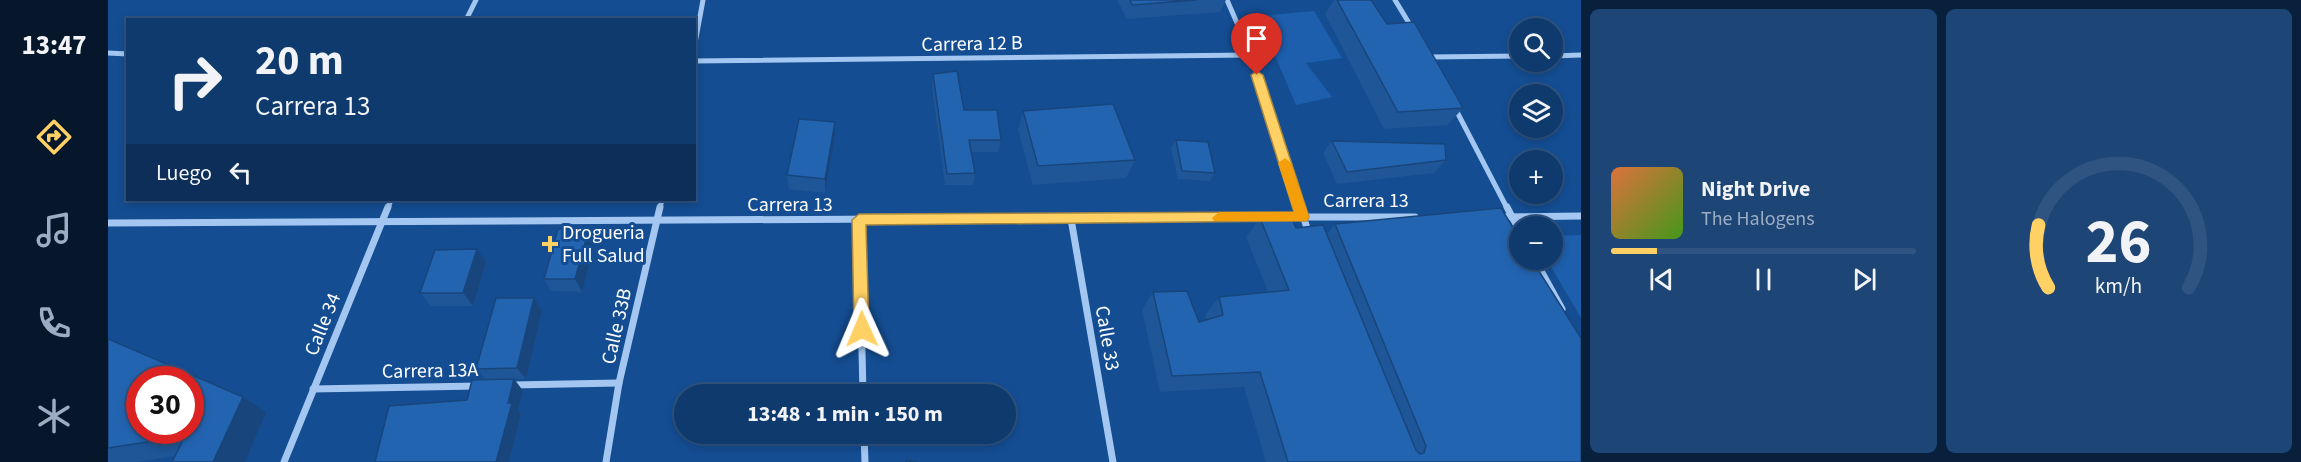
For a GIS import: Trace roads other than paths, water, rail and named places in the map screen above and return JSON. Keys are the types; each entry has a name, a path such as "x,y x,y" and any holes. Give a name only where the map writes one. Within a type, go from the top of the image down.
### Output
{"street":[{"path":"467,18 476,0"},
{"path":"696,38 703,0"},
{"path":"1227,0 1251,55 1311,239"},
{"path":"1395,0 1418,38"},
{"path":"1423,47 1434,68"},
{"path":"108,53 126,54"},
{"name":"Carrera 12 B","path":"696,61 1251,55"},
{"path":"1563,56 1581,55"},
{"path":"1429,57 1509,56"},
{"path":"1451,100 1510,216"},
{"name":"Calle 34","path":"284,462 391,201"},
{"name":"Calle 33B","path":"606,462 619,383 662,201"},
{"path":"1563,216 1581,216"},
{"name":"Carrera 13","path":"108,223 1418,217"},
{"path":"1488,217 1509,217"},
{"name":"Calle 33","path":"1071,219 1113,462"},
{"path":"859,220 863,384"},
{"path":"1541,270 1564,311"},
{"name":"Carrera 13A","path":"502,386 619,383"},
{"name":"Carrera 13A","path":"314,389 490,386"},
{"path":"864,444 865,462"}],"place":[{"name":"Drogueria Full Salud","path":"550,244"}]}
